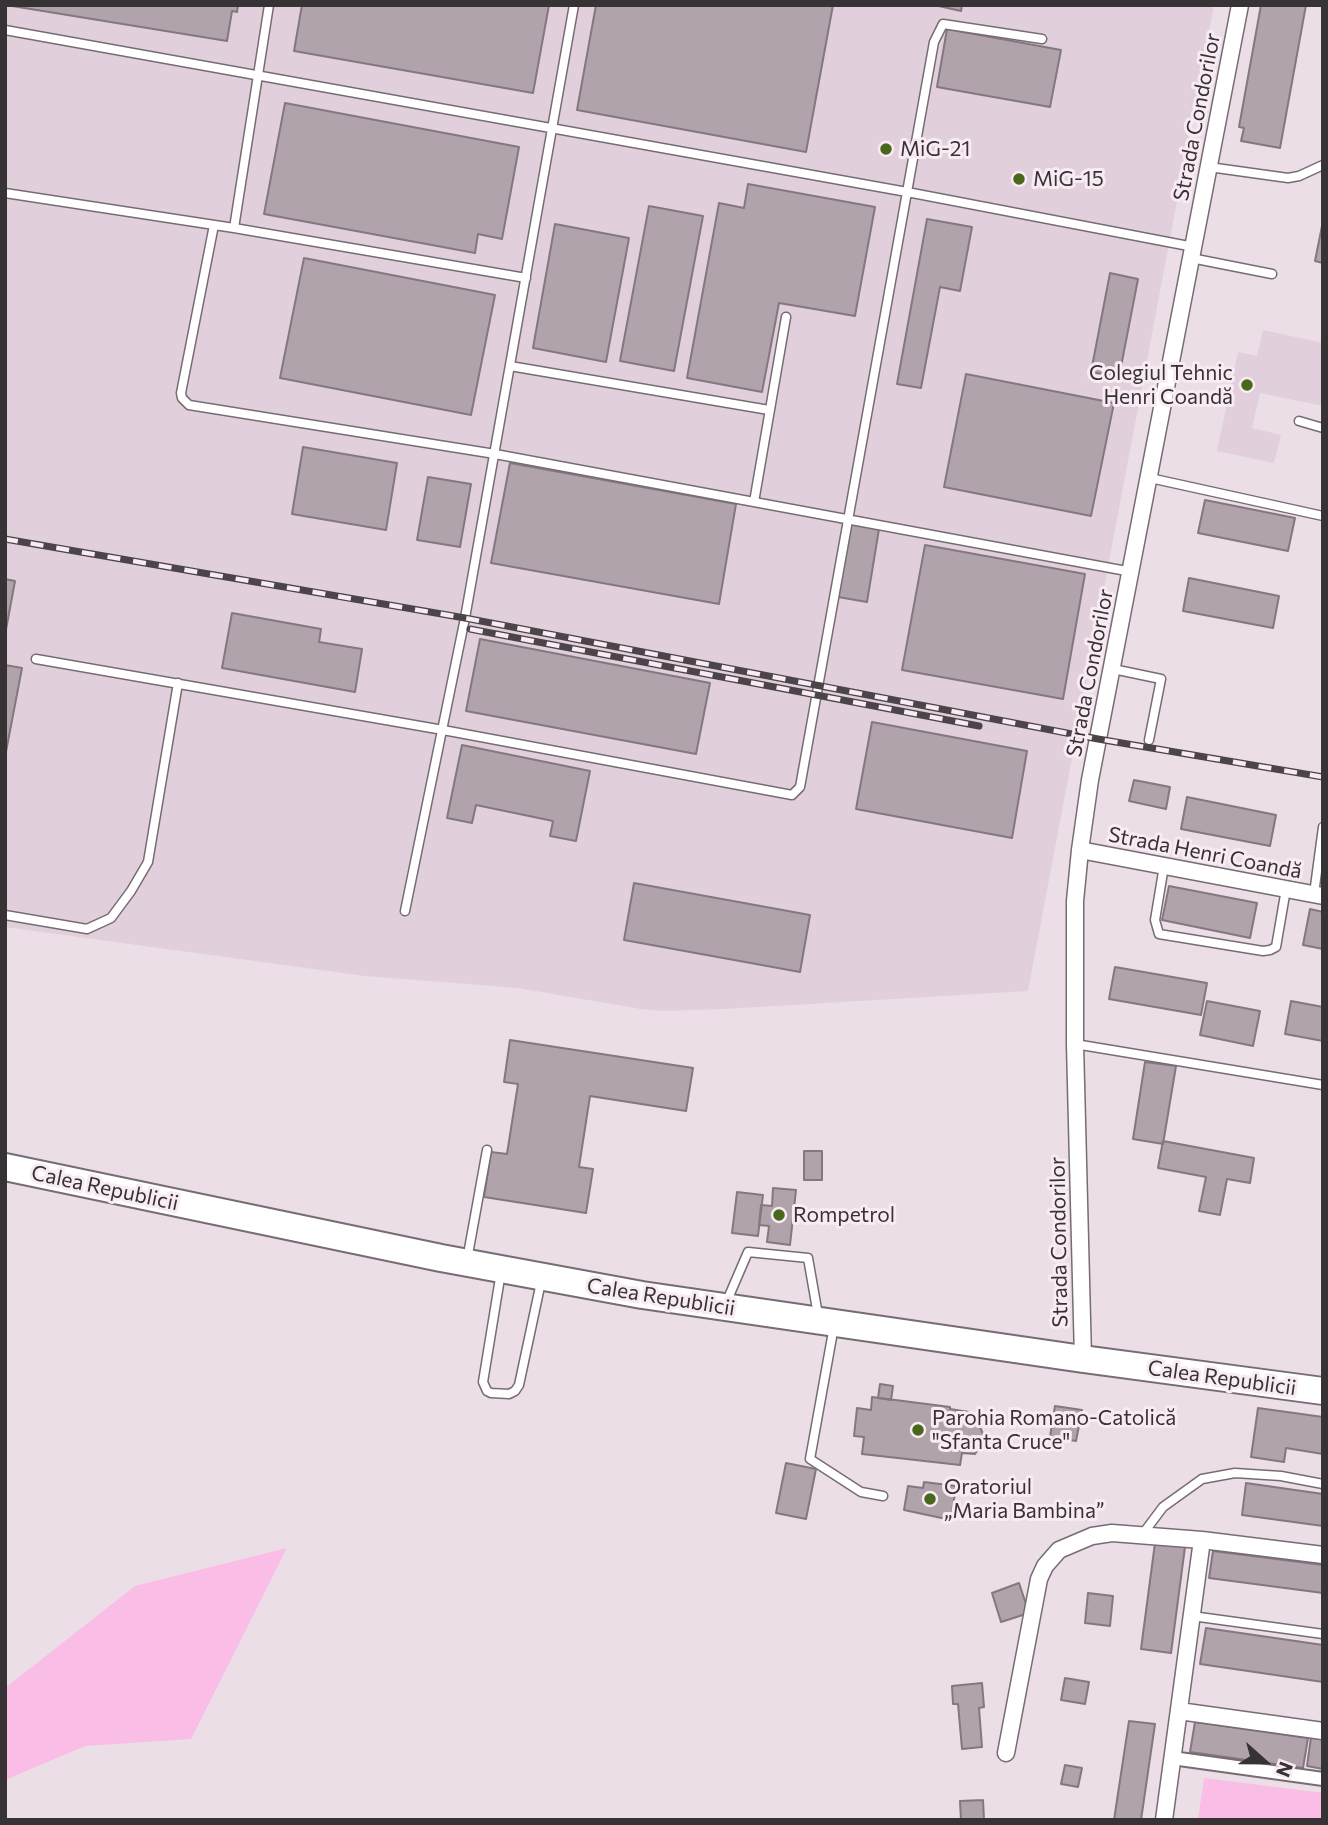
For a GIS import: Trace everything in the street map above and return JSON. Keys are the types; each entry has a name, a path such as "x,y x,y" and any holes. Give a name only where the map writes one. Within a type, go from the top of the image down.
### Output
{"main road":[{"name":"Calea Republicii","path":"5,1167 467,1263 642,1295 1323,1391"}],"street":[{"name":"Strada Condorilor","path":"1083,1359 1075,1044 1075,901 1080,850 1090,780 1240,5"},
{"name":"Strada Henri Coandă","path":"1080,850 1319,895"},
{"path":"1006,1753 1038,1579 1059,1550 1092,1536 1112,1533 1202,1540 1323,1555"},
{"path":"1164,1820 1202,1540"},
{"path":"1179,1711 1323,1731"},
{"path":"1172,1758 1323,1779"}],"lane":[{"path":"234,228 269,5"},
{"path":"405,911 443,730 495,454 574,5"},
{"path":"36,659 443,730 792,796 800,787 934,42 943,24 1042,39"},
{"path":"5,30 907,192 1193,253 1272,274"},
{"path":"1209,167 1288,178 1323,165"},
{"path":"5,193 234,228 526,278"},
{"path":"215,225 181,393 185,402 194,406 495,454 1132,572"},
{"path":"754,502 786,317"},
{"path":"510,366 769,410"},
{"path":"1299,421 1323,428"},
{"path":"1150,478 1323,516"},
{"path":"1112,669 1161,679 1149,740"},
{"path":"5,915 87,929 111,918 148,862 178,683"},
{"path":"1319,895 1323,827"},
{"path":"1164,866 1155,920 1159,934 1262,951 1270,950 1276,947 1286,889"},
{"path":"1075,1044 1323,1085"},
{"path":"467,1263 487,1150"},
{"path":"724,1307 748,1252 808,1258 827,1322 810,1459 860,1492 883,1496"},
{"path":"502,1269 482,1382 491,1393 509,1395 519,1385 542,1277"},
{"path":"1142,1535 1163,1507 1202,1479 1235,1473 1282,1476 1323,1484"},
{"path":"1192,1616 1323,1634"}],"shaded area":[{"path":"5,5 1214,5 1028,991 662,1011 518,988 365,976 5,927"},
{"path":"1263,330 1323,343 1323,406 1260,393 1252,428 1281,435 1274,463 1217,451 1238,352 1257,356"},
{"path":"287,1548 191,1739 85,1746 5,1780 5,1688 135,1586"},
{"path":"1204,1778 1323,1793 1323,1820 1198,1820"}],"building":[{"path":"6,5 238,5 237,12 232,11 227,41"},
{"path":"302,5 549,5 533,93 294,51"},
{"path":"596,5 833,5 806,152 577,110"},
{"path":"934,5 962,5 961,11"},
{"path":"1261,5 1306,5 1280,148 1241,141 1244,128 1239,127"},
{"path":"947,29 1061,50 1050,107 937,87"},
{"path":"285,103 519,147 502,239 478,234 475,253 264,214"},
{"path":"748,184 875,207 855,316 779,303 762,392 687,378 719,203 744,208"},
{"path":"649,206 703,216 674,371 620,361"},
{"path":"927,219 972,227 960,291 940,287 921,388 897,384"},
{"path":"1323,221 1323,263 1315,261"},
{"path":"555,224 629,238 606,362 533,348"},
{"path":"304,258 495,295 471,415 280,378"},
{"path":"1110,273 1138,279 1119,377 1091,372"},
{"path":"966,374 1114,403 1091,516 944,487"},
{"path":"303,447 397,463 386,530 292,514"},
{"path":"510,463 736,504 719,604 491,563"},
{"path":"428,477 471,484 460,547 417,540"},
{"path":"1205,500 1295,518 1288,551 1198,533"},
{"path":"851,524 879,529 867,602 838,597"},
{"path":"925,545 1085,574 1063,699 902,670"},
{"path":"1189,578 1279,596 1273,628 1183,611"},
{"path":"5,579 15,581 5,635"},
{"path":"232,613 321,629 319,642 362,649 355,692 222,668"},
{"path":"480,639 710,683 696,754 466,711"},
{"path":"5,665 22,668 5,757"},
{"path":"872,722 1027,751 1012,838 856,809"},
{"path":"462,745 590,771 576,841 550,836 553,821 476,805 472,823 447,818"},
{"path":"1134,780 1170,787 1166,809 1129,801"},
{"path":"1187,797 1276,815 1270,846 1181,829"},
{"path":"634,883 810,915 800,972 624,940"},
{"path":"1169,886 1257,903 1250,938 1162,920"},
{"path":"1310,909 1323,912 1323,949 1303,945"},
{"path":"1115,967 1207,983 1201,1015 1109,999"},
{"path":"1207,1001 1260,1011 1253,1046 1200,1035"},
{"path":"1291,1001 1323,1007 1323,1041 1285,1034"},
{"path":"510,1040 693,1068 686,1111 590,1096 579,1167 593,1169 586,1213 484,1197 491,1152 507,1154 518,1084 504,1082"},
{"path":"1145,1062 1176,1066 1163,1144 1133,1139"},
{"path":"1163,1141 1254,1158 1250,1183 1227,1179 1220,1215 1199,1211 1206,1177 1158,1168"},
{"path":"804,1151 822,1151 822,1180 804,1180"},
{"path":"773,1188 796,1190 790,1245 767,1242 769,1226 759,1225 761,1205 772,1206"},
{"path":"737,1192 763,1195 758,1236 732,1233"},
{"path":"880,1384 893,1386 891,1400 878,1398"},
{"name":"Parohia Romano-Catolică \"Sfanta Cruce\"","path":"872,1397 969,1412 968,1423 979,1425 985,1438 975,1454 962,1453 960,1465 862,1454 864,1437 854,1436 857,1408 871,1410"},
{"path":"1055,1406 1082,1410 1076,1441 1050,1437"},
{"path":"1258,1408 1323,1417 1323,1454 1286,1448 1284,1462 1251,1457"},
{"path":"786,1463 816,1469 806,1519 776,1513"},
{"name":"Oratoriul „Maria Bambina”","path":"924,1482 956,1486 951,1520 904,1510 908,1486 923,1488"},
{"path":"1246,1483 1323,1494 1323,1526 1242,1515"},
{"path":"1155,1543 1185,1547 1171,1653 1141,1649"},
{"path":"1213,1551 1323,1565 1323,1593 1209,1578"},
{"path":"1019,1583 1029,1613 1001,1622 992,1593"},
{"path":"1088,1593 1113,1596 1110,1626 1085,1623"},
{"path":"1206,1628 1323,1645 1323,1682 1200,1664"},
{"path":"1065,1678 1089,1682 1085,1704 1061,1700"},
{"path":"982,1683 984,1707 979,1708 982,1747 962,1749 958,1704 953,1704 952,1686"},
{"path":"1129,1721 1155,1724 1141,1820 1114,1820"},
{"path":"1195,1722 1308,1738 1303,1768 1190,1752"},
{"path":"1311,1737 1323,1738 1323,1769 1307,1766"},
{"path":"1065,1765 1082,1768 1078,1787 1061,1784"},
{"path":"983,1800 984,1820 961,1820 960,1801"}],"railway":[{"path":"5,539 465,618 1098,739 1323,777"},
{"path":"470,629 979,726"}],"place":[{"name":"MiG-21","path":"886,149"},
{"name":"MiG-15","path":"1019,179"},
{"name":"Colegiul Tehnic Henri Coandă","path":"1247,385"},
{"name":"Rompetrol","path":"779,1215"},
{"name":"Parohia Romano-Catolică \"Sfanta Cruce\"","path":"918,1430"},
{"name":"Oratoriul „Maria Bambina”","path":"930,1499"}]}
